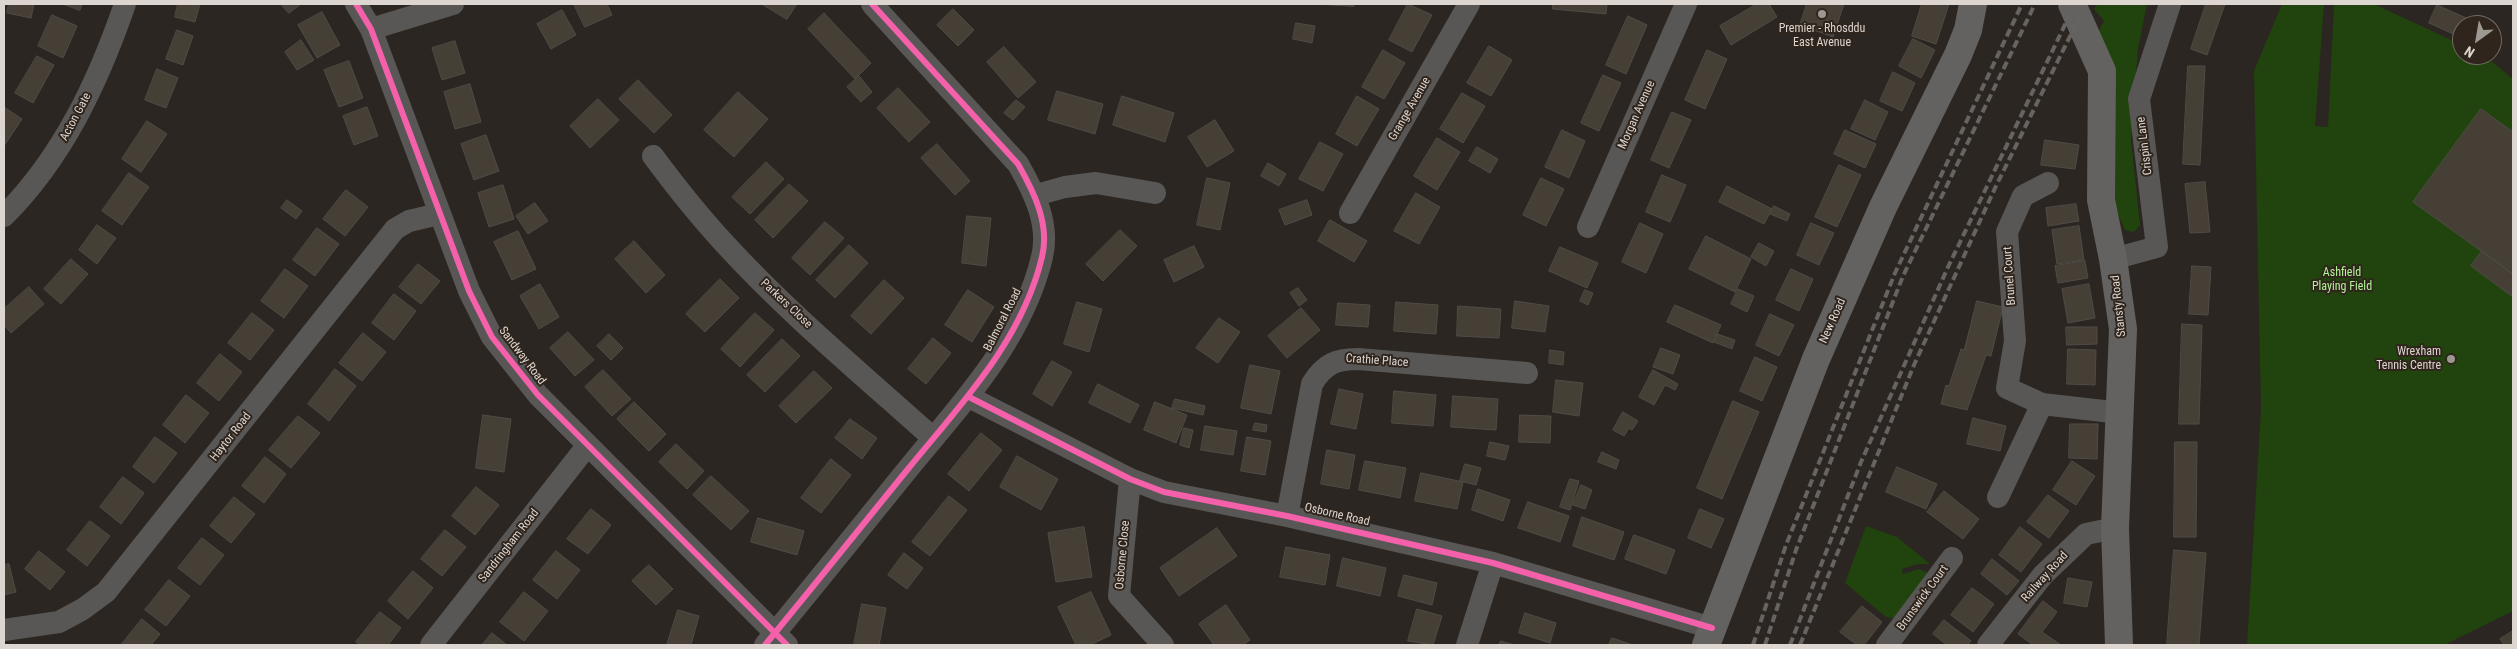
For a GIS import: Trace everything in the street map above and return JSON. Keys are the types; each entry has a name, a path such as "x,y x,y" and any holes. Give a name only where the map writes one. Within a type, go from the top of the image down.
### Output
{"main road":[{"name":"New Road","path":"1709,637 1816,359 1883,207 1958,55 1968,30 1974,4"},
{"name":"Stansty Road","path":"2072,4 2102,71 2101,200 2114,259 2123,329 2115,528 2119,645"}],"street":[{"name":"Acton Gate","path":"4,216 58,152 87,99 106,58 125,4"},
{"name":"Sandway Road","path":"356,4 371,29 469,291 492,337 538,396 776,641"},
{"path":"371,29 454,4"},
{"name":"Balmoral Road","path":"776,641 933,438 969,397 1005,345 1021,314 1043,256 1043,227 1036,195 1018,164 872,4"},
{"name":"Grange Avenue","path":"1350,213 1469,4"},
{"name":"Morgan Avenue","path":"1588,227 1686,4"},
{"name":"Crispin Lane","path":"2114,259 2157,246 2140,99 2170,4"},
{"name":"Parkers Close","path":"653,156 685,199 739,259 774,294 933,438"},
{"path":"1036,195 1065,187 1096,183 1155,193"},
{"name":"Brunel Court","path":"2048,183 2023,196 2007,232 2015,342 2004,397 2042,404 2121,413"},
{"name":"Haytor Road","path":"4,630 58,622 83,609 106,592 126,571 395,229 408,221 439,214"},
{"name":"Crathie Place","path":"1287,516 1312,384 1320,371 1328,364 1340,359 1358,359 1527,373"},
{"name":"Osborne Road","path":"969,397 1130,479 1164,492 1287,516 1493,563 1709,637"},
{"path":"1998,497 2042,404"},
{"name":"Sandringham Road","path":"431,645 587,446"},
{"name":"Osborne Close","path":"1130,479 1119,596 1163,645"},
{"name":"Railway Road","path":"1988,645 2043,575 2086,534 2115,528"},
{"name":"Brunswick Court","path":"1894,643 1952,558"},
{"path":"1467,645 1493,563"}],"green space":[{"path":"2097,4 2147,4 2138,49 2131,140 2140,225 2134,232 2125,230 2118,214 2114,216 2098,32 2104,21 2094,9"},
{"name":"Ashfield Playing Field","path":"2282,4 2324,4 2315,126 2328,127 2334,4 2374,4 2452,40 2452,65 2496,65 2513,79 2513,611 2444,645 2247,645 2261,409 2254,71"},
{"path":"1866,526 1897,537 1930,564 1918,564 1902,569 1903,574 1919,569 1930,574 1895,618 1886,617 1845,583"}],"building":[{"path":"9,4 34,4 31,18 7,13"},
{"path":"63,4 82,4 80,10"},
{"path":"178,4 200,4 195,22 175,17"},
{"path":"281,4 301,4 289,13"},
{"path":"574,4 607,4 612,15 585,27"},
{"path":"762,4 797,4 787,19"},
{"path":"1317,4 1355,4 1354,6"},
{"path":"1408,4 1432,15 1412,52 1389,40"},
{"path":"1553,4 1607,4 1606,14 1553,9"},
{"path":"1757,4 1769,4 1777,17 1731,45 1720,26"},
{"name":"Premier - Rhosddu East Avenue","path":"1807,4 1844,4 1833,37 1800,25"},
{"path":"1922,4 1949,4 1936,44 1912,36"},
{"path":"2206,4 2225,4 2207,55 2191,49"},
{"path":"2437,5 2460,15 2452,15 2452,33 2429,23"},
{"path":"953,9 974,30 958,46 937,25"},
{"path":"562,10 576,35 551,49 537,24"},
{"path":"322,12 340,45 317,58 298,25"},
{"path":"824,13 871,63 855,79 808,29"},
{"path":"52,15 77,26 63,58 38,46"},
{"path":"1628,16 1647,25 1626,74 1606,65"},
{"path":"1296,23 1315,26 1312,43 1293,39"},
{"path":"177,30 193,36 183,65 166,59"},
{"path":"1913,39 1935,50 1921,78 1899,66"},
{"path":"301,40 314,60 297,70 285,52"},
{"path":"455,41 465,73 442,80 432,48"},
{"path":"1489,46 1512,60 1491,96 1467,83"},
{"path":"1004,47 1036,82 1018,98 987,62"},
{"path":"1383,50 1405,63 1384,99 1362,87"},
{"path":"1707,50 1727,59 1705,109 1685,100"},
{"path":"37,56 54,65 33,103 15,93"},
{"path":"349,61 363,98 339,107 324,70"},
{"path":"2188,66 2205,66 2200,165 2183,164"},
{"path":"157,69 178,78 166,108 145,100"},
{"path":"1893,72 1915,83 1902,111 1880,101"},
{"path":"1603,75 1621,83 1599,131 1581,123"},
{"path":"859,76 872,92 861,102 847,87"},
{"path":"638,80 672,115 654,133 619,99"},
{"path":"470,84 481,122 455,129 444,92"},
{"path":"898,88 930,122 909,142 877,108"},
{"path":"1057,91 1103,104 1095,134 1048,120"},
{"path":"738,92 768,119 734,157 704,130"},
{"path":"1462,93 1485,106 1463,143 1440,129"},
{"path":"1122,96 1174,113 1165,142 1113,125"},
{"path":"1357,96 1379,109 1357,146 1336,134"},
{"path":"598,99 619,120 590,148 570,126"},
{"path":"1016,100 1025,107 1013,120 1004,113"},
{"path":"1865,100 1888,112 1875,140 1851,129"},
{"path":"4,107 22,119 4,146"},
{"path":"367,107 378,136 354,145 343,116"},
{"path":"2481,109 2513,132 2513,274 2413,202"},
{"path":"1672,112 1691,120 1669,168 1651,160"},
{"path":"1215,120 1234,151 1207,167 1188,137"},
{"path":"147,121 167,134 141,172 122,159"},
{"path":"1562,130 1585,141 1569,178 1545,167"},
{"path":"1845,130 1876,144 1865,168 1834,154"},
{"path":"486,135 499,171 474,180 461,144"},
{"path":"1437,138 1460,152 1437,190 1414,176"},
{"path":"2045,140 2079,145 2075,169 2041,165"},
{"path":"1320,142 1343,154 1323,191 1299,179"},
{"path":"937,144 970,181 955,195 921,158"},
{"path":"1477,147 1498,159 1490,173 1469,161"},
{"path":"766,162 784,179 750,214 732,197"},
{"path":"1268,163 1286,174 1279,186 1261,176"},
{"path":"1839,165 1861,175 1837,227 1815,217"},
{"path":"129,173 149,187 122,225 102,211"},
{"path":"1662,175 1686,185 1670,222 1646,212"},
{"path":"1207,178 1230,183 1220,230 1197,225"},
{"path":"1541,178 1564,189 1546,226 1523,215"},
{"path":"2205,182 2210,232 2190,233 2185,184"},
{"path":"789,184 808,201 773,238 755,220"},
{"path":"503,185 514,219 489,227 478,193"},
{"path":"1727,186 1772,209 1764,224 1719,202"},
{"path":"346,190 368,207 345,236 323,219"},
{"path":"1416,193 1440,207 1419,244 1394,231"},
{"path":"287,200 302,211 296,219 281,208"},
{"path":"1307,200 1312,215 1285,225 1279,210"},
{"path":"535,203 548,221 528,234 516,216"},
{"path":"2076,204 2079,221 2048,226 2046,208"},
{"path":"1774,206 1790,214 1787,221 1770,214"},
{"path":"967,216 991,218 986,266 962,263"},
{"path":"1330,220 1367,241 1354,262 1318,241"},
{"path":"825,222 844,238 810,275 792,258"},
{"path":"1640,223 1663,234 1646,273 1622,262"},
{"path":"1811,223 1834,233 1819,265 1797,255"},
{"path":"97,225 116,238 97,264 79,250"},
{"path":"2079,226 2084,260 2057,264 2052,230"},
{"path":"317,228 339,244 315,276 293,260"},
{"path":"1120,230 1137,246 1103,281 1086,264"},
{"path":"518,231 536,269 512,280 494,242"},
{"path":"1706,236 1751,259 1735,292 1689,269"},
{"path":"634,241 665,275 646,293 615,259"},
{"path":"1759,243 1774,251 1766,266 1751,257"},
{"path":"849,245 868,263 835,298 816,280"},
{"path":"1194,246 1204,267 1174,282 1164,260"},
{"path":"1560,247 1598,263 1587,288 1549,271"},
{"path":"2482,251 2513,274 2513,297 2471,266"},
{"path":"71,259 88,274 61,304 44,289"},
{"path":"2085,261 2088,278 2058,283 2055,266"},
{"path":"418,264 440,281 421,304 399,287"},
{"path":"2192,266 2211,267 2208,315 2189,314"},
{"path":"285,269 308,286 284,318 261,301"},
{"path":"1791,269 1813,279 1799,311 1776,300"},
{"path":"720,279 739,298 705,332 686,314"},
{"path":"884,280 904,298 871,334 851,316"},
{"path":"540,284 559,317 539,329 520,296"},
{"path":"2089,284 2095,318 2068,323 2062,289"},
{"path":"29,287 44,304 11,333 4,325 4,309"},
{"path":"1298,288 1307,300 1299,306 1290,293"},
{"path":"1738,289 1754,296 1747,312 1731,304"},
{"path":"968,290 994,307 972,342 945,325"},
{"path":"1585,290 1593,293 1588,305 1580,301"},
{"path":"394,294 416,311 394,340 372,323"},
{"path":"1515,301 1549,306 1545,332 1512,328"},
{"path":"1977,301 2003,307 1991,356 1986,355 1967,410 1941,404 1946,385 1949,386 1961,349 1964,350"},
{"path":"1077,302 1102,309 1089,352 1064,344"},
{"path":"1396,302 1438,305 1436,334 1394,331"},
{"path":"1338,303 1370,305 1368,327 1336,325"},
{"path":"1675,305 1721,325 1713,343 1667,322"},
{"path":"1458,306 1501,309 1499,338 1457,336"},
{"path":"1301,308 1320,330 1287,358 1268,336"},
{"path":"252,313 274,330 250,360 228,343"},
{"path":"755,313 774,330 740,367 721,349"},
{"path":"1770,314 1794,325 1779,356 1756,345"},
{"path":"1219,318 1240,332 1218,363 1196,348"},
{"path":"2182,324 2202,325 2199,424 2179,424"},
{"path":"2066,327 2097,327 2097,344 2067,345"},
{"path":"568,332 594,360 575,376 550,348"},
{"path":"363,333 386,352 362,381 339,363"},
{"path":"609,334 623,348 611,360 597,346"},
{"path":"1717,334 1735,340 1732,349 1714,342"},
{"path":"933,338 951,353 926,384 908,369"},
{"path":"782,339 800,356 765,392 747,375"},
{"path":"1661,348 1680,355 1673,374 1653,367"},
{"path":"2068,349 2096,350 2095,385 2067,384"},
{"path":"1550,350 1564,352 1563,365 1549,363"},
{"path":"220,354 242,372 219,401 197,383"},
{"path":"1755,357 1777,367 1762,401 1740,391"},
{"path":"1052,361 1072,372 1052,406 1033,394"},
{"path":"1250,365 1280,371 1271,414 1241,408"},
{"path":"335,369 356,386 329,421 308,404"},
{"path":"603,370 631,399 612,416 585,387"},
{"path":"1653,370 1678,384 1675,390 1665,385 1654,405 1639,397"},
{"path":"814,371 832,388 796,423 779,406"},
{"path":"1556,380 1583,383 1579,416 1553,412"},
{"path":"1098,384 1139,405 1130,423 1089,403"},
{"path":"1339,389 1363,394 1356,429 1331,424"},
{"path":"1394,391 1436,395 1433,426 1392,423"},
{"path":"186,395 209,413 185,443 163,425"},
{"path":"1453,396 1498,399 1496,430 1451,427"},
{"path":"1175,399 1205,406 1203,415 1172,408"},
{"path":"1733,401 1759,412 1722,499 1697,488"},
{"path":"634,402 666,434 649,451 617,419"},
{"path":"1155,402 1187,415 1176,443 1144,430"},
{"path":"1623,412 1638,421 1632,430 1629,428 1624,436 1613,430"},
{"path":"483,415 511,419 504,472 476,468"},
{"path":"1520,415 1551,416 1550,443 1519,442"},
{"path":"298,416 320,433 291,468 269,450"},
{"path":"1973,418 2006,426 2000,451 1967,444"},
{"path":"850,419 877,438 862,459 835,438"},
{"path":"1255,423 1267,425 1266,432 1253,430"},
{"path":"2070,424 2098,424 2097,459 2069,458"},
{"path":"1205,426 1237,431 1233,455 1201,450"},
{"path":"1184,428 1193,430 1189,448 1180,445"},
{"path":"981,433 1002,450 969,491 948,474"},
{"path":"155,437 177,453 154,483 133,467"},
{"path":"1247,437 1271,441 1265,475 1241,471"},
{"path":"1490,442 1509,446 1505,460 1487,456"},
{"path":"2175,442 2197,442 2196,537 2174,537"},
{"path":"676,444 704,471 687,489 659,462"},
{"path":"1327,450 1355,455 1349,489 1321,484"},
{"path":"1602,452 1619,460 1616,469 1598,462"},
{"path":"1017,456 1058,479 1041,510 1000,487"},
{"path":"265,457 286,474 264,503 242,486"},
{"path":"831,459 851,475 821,513 801,498"},
{"path":"1365,461 1406,468 1400,498 1359,490"},
{"path":"2072,461 2095,476 2076,505 2053,490"},
{"path":"1465,464 1481,468 1476,485 1460,481"},
{"path":"1897,467 1937,484 1926,509 1886,492"},
{"path":"1421,473 1463,482 1457,509 1415,501"},
{"path":"711,476 749,511 731,530 693,495"},
{"path":"123,477 144,493 121,524 100,507"},
{"path":"1570,479 1579,481 1570,510 1560,507"},
{"path":"1581,485 1592,490 1585,509 1573,505"},
{"path":"476,487 499,505 475,535 452,516"},
{"path":"1478,489 1510,500 1503,521 1472,510"},
{"path":"1944,491 1979,519 1963,539 1927,512"},
{"path":"2048,495 2069,511 2049,538 2027,522"},
{"path":"949,496 967,510 930,556 912,542"},
{"path":"234,497 255,514 231,543 210,526"},
{"path":"1528,502 1569,516 1560,542 1518,528"},
{"path":"591,509 611,525 588,554 567,539"},
{"path":"1700,509 1724,519 1711,548 1688,538"},
{"path":"1582,517 1624,532 1614,560 1573,546"},
{"path":"758,518 804,531 797,555 751,542"},
{"path":"90,521 110,536 87,566 67,550"},
{"path":"1084,527 1092,577 1056,582 1048,533"},
{"path":"2020,527 2042,544 2021,572 1999,555"},
{"path":"1217,528 1237,556 1179,596 1160,568"},
{"path":"445,530 466,547 442,576 421,559"},
{"path":"1634,535 1675,550 1666,574 1625,559"},
{"path":"202,538 224,555 200,585 178,568"},
{"path":"1286,547 1330,555 1325,585 1280,577"},
{"path":"2174,550 2206,553 2199,645 2167,645"},
{"path":"39,551 65,572 50,590 25,569"},
{"path":"556,551 580,570 557,599 533,580"},
{"path":"904,553 923,568 907,589 888,575"},
{"path":"1343,558 1386,568 1380,596 1337,586"},
{"path":"1992,559 2019,581 2007,595 1981,574"},
{"path":"9,564 16,592 4,595 4,565"},
{"path":"649,565 673,589 656,605 632,581"},
{"path":"413,571 433,588 408,619 388,601"},
{"path":"1404,575 1437,583 1432,605 1398,596"},
{"path":"2068,578 2092,582 2087,607 2064,603"},
{"path":"169,580 190,596 166,626 145,610"},
{"path":"1972,588 1994,604 1973,632 1951,615"},
{"path":"524,592 548,611 524,641 500,622"},
{"path":"1091,592 1111,635 1090,645 1076,645 1058,607"},
{"path":"2043,601 2057,612 2042,632 2061,645 2033,645 2018,634"},
{"path":"862,604 886,608 879,645 854,645"},
{"path":"1226,605 1250,640 1243,645 1214,645 1199,624"},
{"path":"1862,606 1882,622 1864,645 1857,645 1840,632"},
{"path":"1417,609 1442,616 1433,645 1408,641"},
{"path":"678,610 699,616 691,645 667,645"},
{"path":"380,612 401,628 388,645 361,645 356,642"},
{"path":"1525,613 1556,623 1550,643 1519,633"},
{"path":"142,619 160,634 151,645 122,644"},
{"path":"1944,620 1971,641 1967,645 1947,645 1933,634"},
{"path":"2513,631 2513,645 2504,645 2500,639"},
{"path":"492,633 507,645 482,645"},
{"path":"1612,638 1633,645 1609,645"},
{"path":"1501,641 1514,645 1499,645"}],"railway":[{"path":"1753,645 1786,545 1895,273 2022,4"},
{"path":"1765,645 1796,550 1903,276 2035,4"},
{"path":"1790,645 1861,462 1948,267 2075,4"},
{"path":"1800,645 1914,365 1996,186 2086,4"}],"cycle path":[{"path":"356,4 371,29 469,291 492,337 538,395 787,645"},
{"path":"765,645 968,396 987,370 1005,344 1020,316 1033,288 1042,257 1044,245 1042,220 1035,197 1018,164 872,4"},
{"path":"969,397 1130,479 1164,492 1287,516 1493,563 1712,628"}],"place":[{"name":"Premier - Rhosddu East Avenue","path":"1822,14"},
{"name":"Wrexham Tennis Centre","path":"2451,359"}]}
